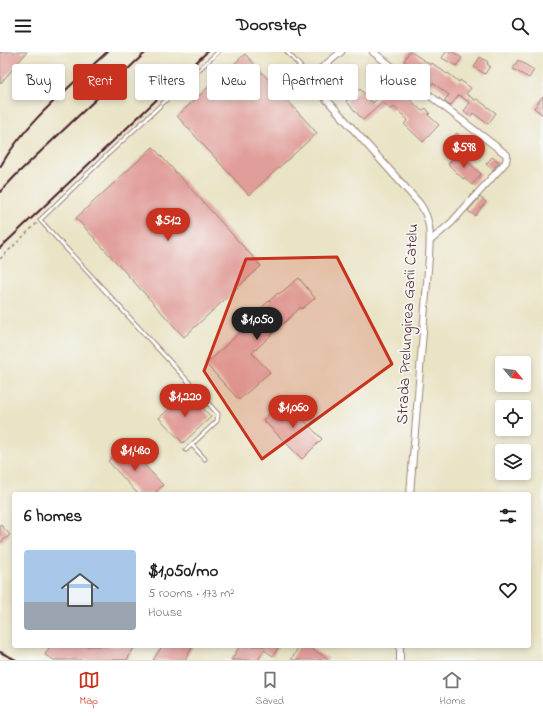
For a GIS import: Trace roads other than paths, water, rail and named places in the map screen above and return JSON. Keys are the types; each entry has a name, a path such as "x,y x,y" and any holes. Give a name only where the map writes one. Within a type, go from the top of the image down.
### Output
{"street":[{"path":"326,64 341,52"},
{"path":"373,52 507,155 506,162 451,223 430,241"},
{"name":"Strada Prelungirea Garii Catelu","path":"327,100 420,204 429,220 430,241 410,492"},
{"path":"400,648 400,660"}],"lane":[{"path":"186,450 218,421 218,414 40,220 106,156 218,52"},
{"path":"287,52 299,64"},
{"path":"192,445 204,459"}],"railway":[{"path":"0,167 22,135 35,120 107,52"},
{"path":"0,192 19,172 146,52"},
{"path":"0,248 207,52"},
{"path":"0,652 16,660"}]}
